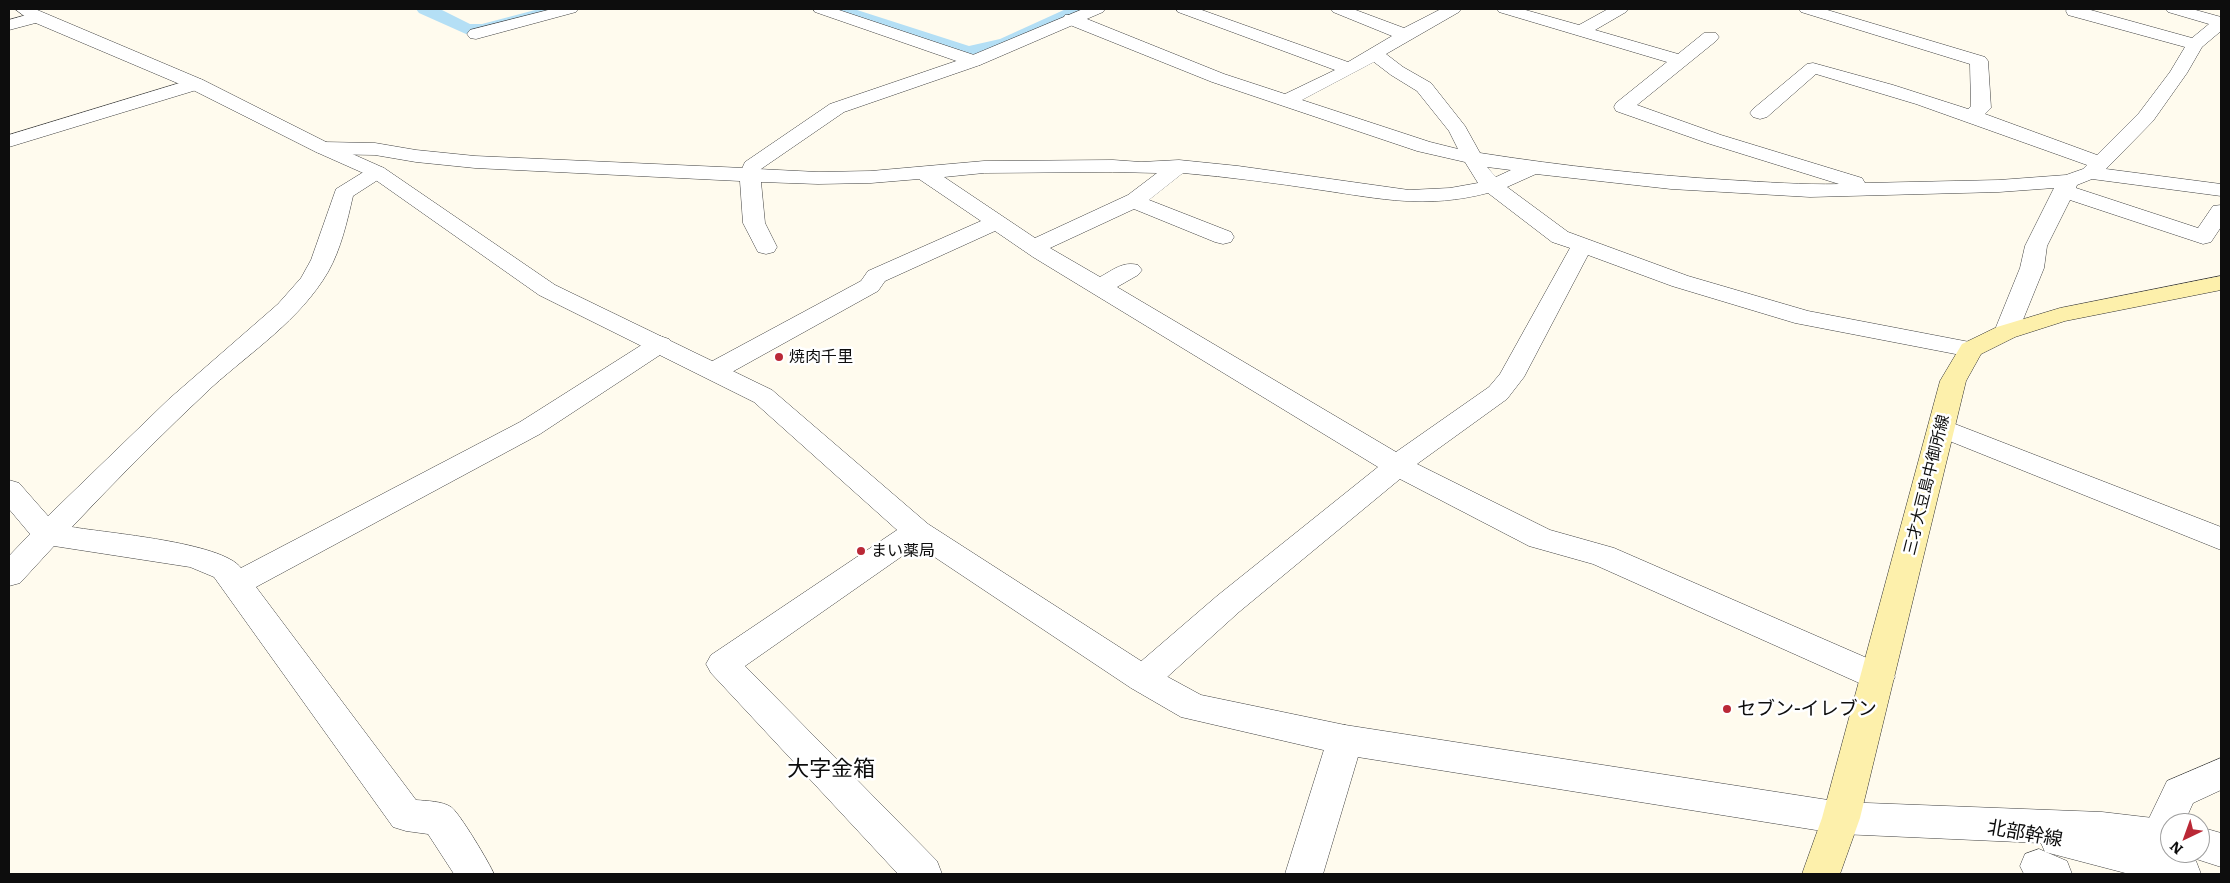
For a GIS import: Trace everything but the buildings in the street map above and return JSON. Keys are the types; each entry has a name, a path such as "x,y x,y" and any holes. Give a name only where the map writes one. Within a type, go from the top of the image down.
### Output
{"main road":[{"path":"1971,348 2006,332 2060,315 2221,283"},
{"name":"三才大豆島中御所線","path":"1821,874 1842,818 1953,381 1971,348"}],"street":[{"path":"476,34 570,9"},
{"path":"821,9 974,61"},
{"path":"1184,9 1350,69"},
{"path":"1339,9 1406,34"},
{"path":"1288,100 1350,69 1406,34 1454,9"},
{"path":"1505,9 1583,30 1682,61"},
{"path":"1583,30 1620,9"},
{"path":"1807,9 1979,61 1981,108 1972,115"},
{"path":"2078,9 2074,12 2195,44"},
{"path":"2174,9 2221,22"},
{"path":"9,25 30,13 196,84 323,148 377,172 546,290 660,344 763,396 917,531 1143,679 1193,707 1345,740 1842,818 1972,825"},
{"path":"766,247 754,222 750,173 752,166 837,108 974,61 1082,13 1218,78 1424,147 1472,158 1534,168 1737,188 1810,191 2066,186 2203,237 2221,211"},
{"path":"2006,332 2032,268 2036,246 2066,186 2096,168 2146,117 2178,73 2195,44 2221,22"},
{"path":"1710,37 1623,107 1723,142 1881,190"},
{"path":"1374,55 1396,71 1424,87 1458,130 1480,172 1492,186 1546,229 1560,237 1680,281 1804,318 1971,348"},
{"path":"1760,113 1813,68 1894,89 1972,115 2096,168 2221,190"},
{"path":"9,141 196,84"},
{"path":"323,148 375,149 416,156 475,162 750,173 818,178 871,177 984,167 1113,166 1140,168 1178,166 1426,197 1492,186 1534,168"},
{"path":"1034,247 1132,202 1178,166"},
{"path":"9,575 47,534 203,382 291,306 311,280 328,251 344,193 377,172"},
{"path":"923,172 1034,247 1398,466 1540,538 1603,556 1878,677"},
{"path":"1132,202 1223,237"},
{"path":"714,371 870,286 876,276 997,222"},
{"path":"1143,679 1228,604 1398,466 1498,393 1511,377 1582,246"},
{"path":"1100,287 1130,270"},
{"path":"236,584 530,428 660,344"},
{"path":"1942,428 2221,539"},
{"path":"9,490 47,534 194,557 225,569 406,815 439,819 475,874"},
{"path":"915,872 723,664 917,531"},
{"path":"1304,874 1345,740"},
{"path":"2173,813 2180,792 2221,773"},
{"name":"北部幹線","path":"1972,825 2102,829 2160,835"},
{"name":"北部幹線","path":"1972,825 2073,843 2146,861 2182,874"}],"waterway":[{"path":"425,9 447,18 466,29 482,29 558,9"},
{"path":"837,9 968,52 992,48 1006,43 1073,12"}],"place":[{"name":"焼肉千里","path":"779,357"},
{"name":"まい薬局","path":"861,551"},
{"name":"セブン-イレブン","path":"1727,709"}],"district":[{"name":"大字金箱","path":"831,770"}]}
